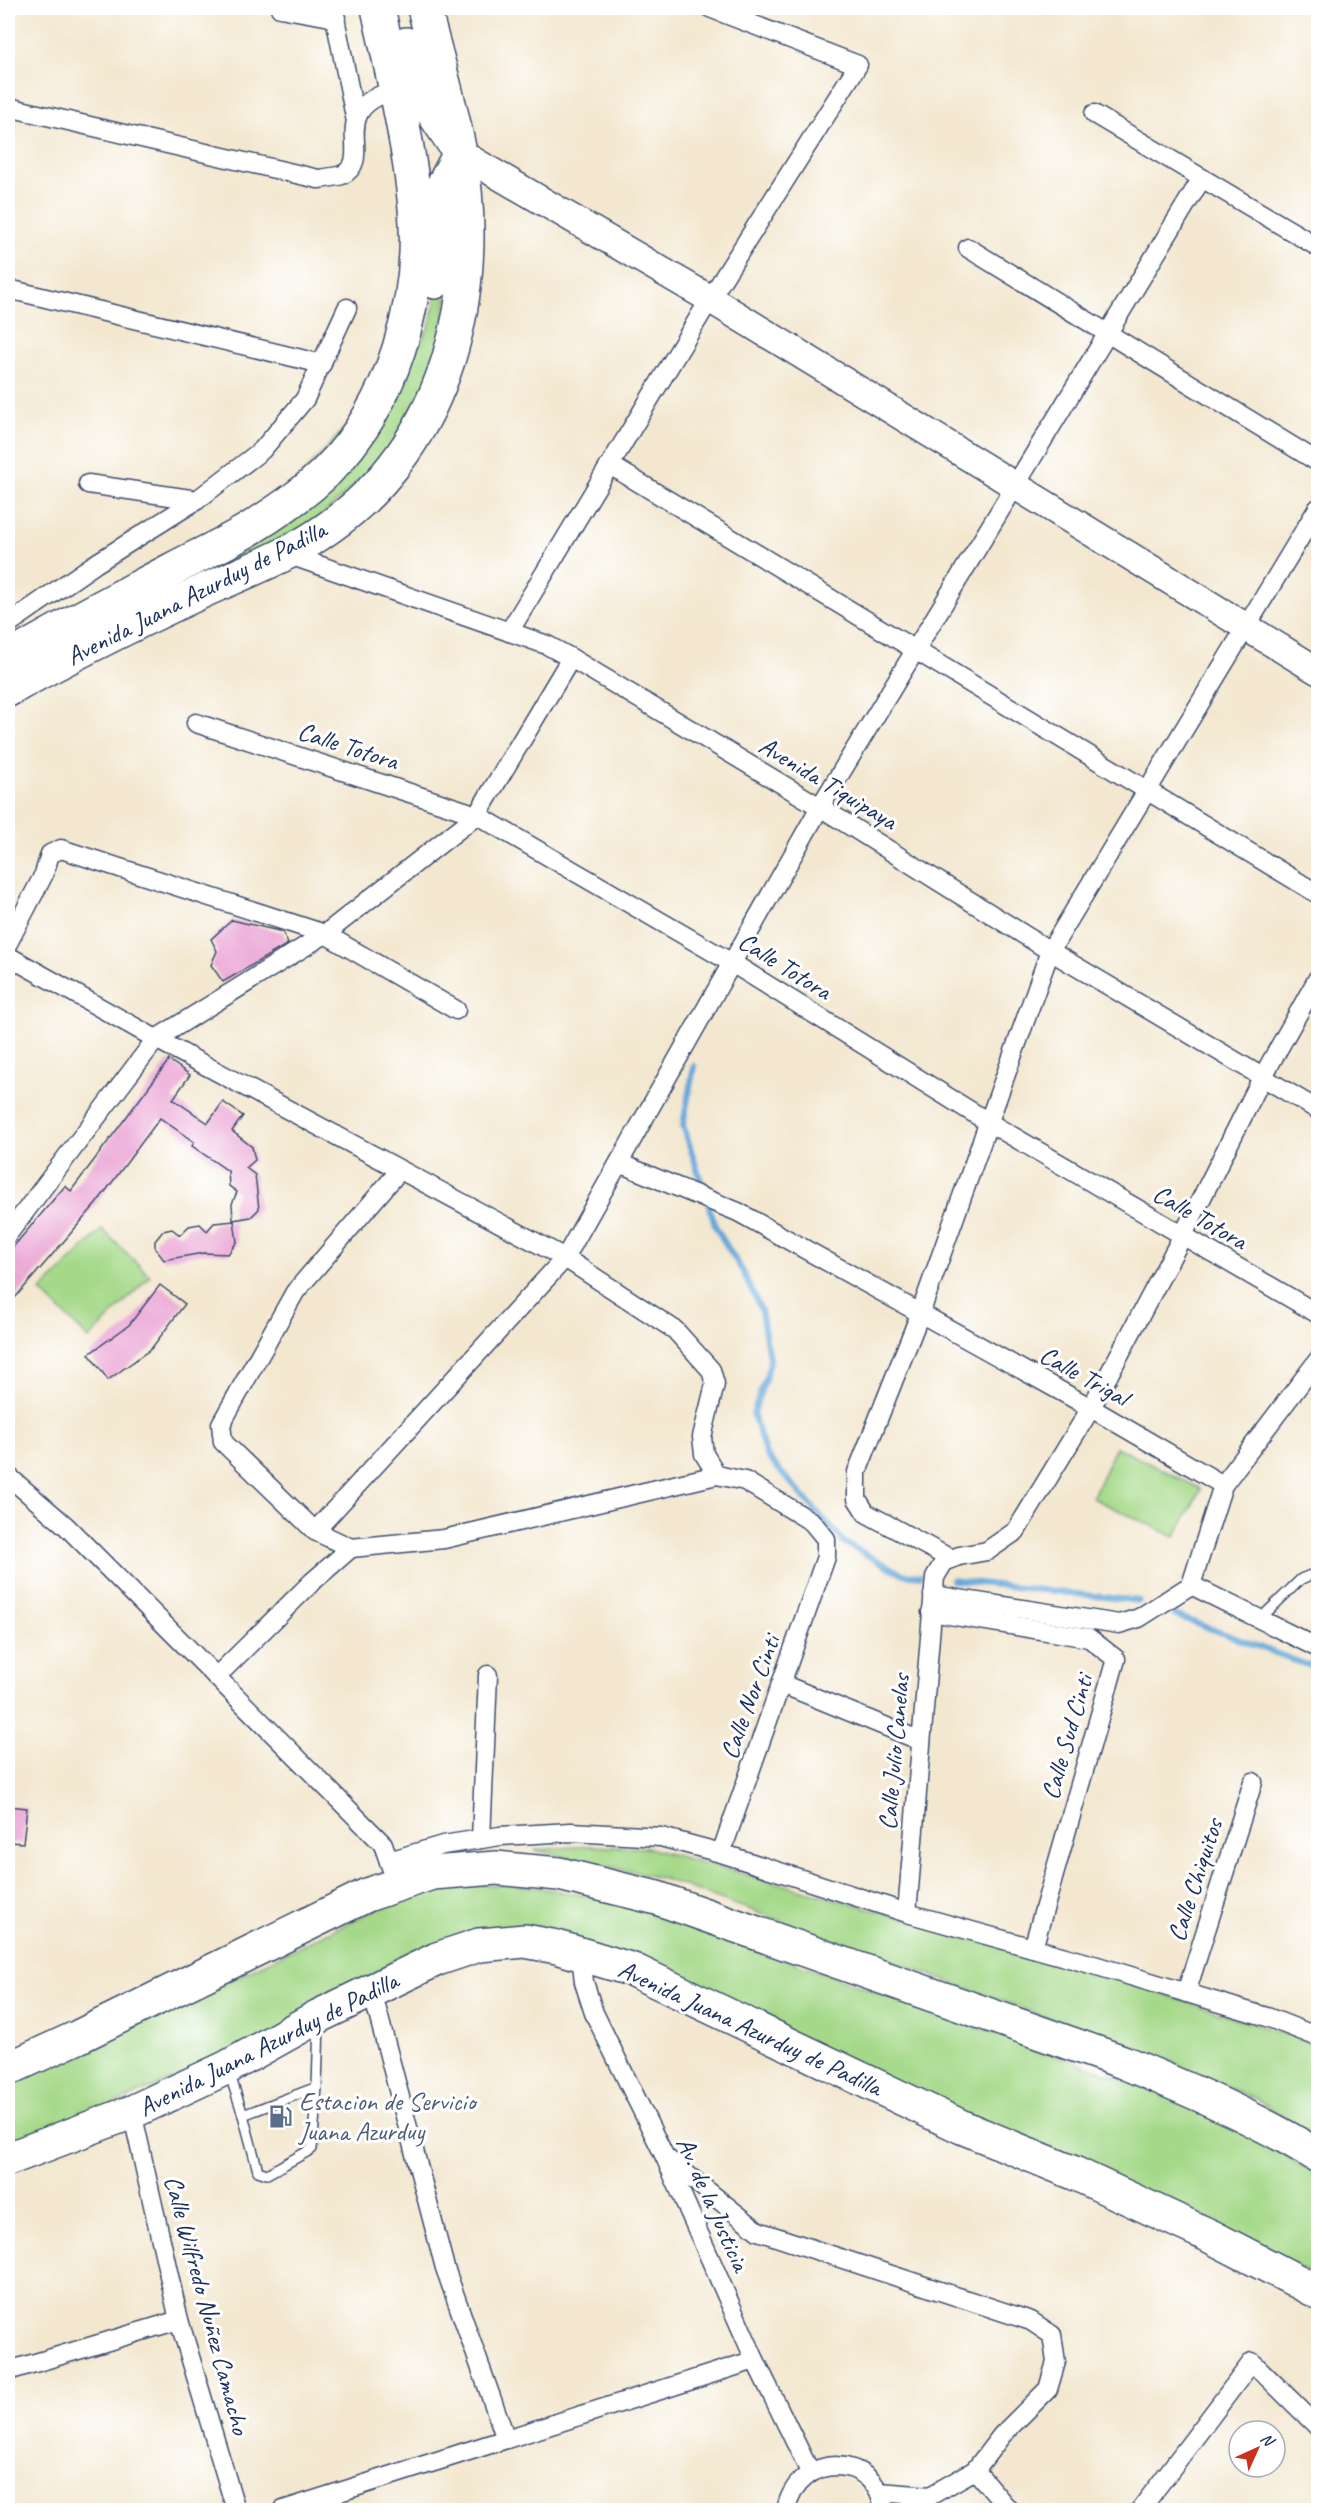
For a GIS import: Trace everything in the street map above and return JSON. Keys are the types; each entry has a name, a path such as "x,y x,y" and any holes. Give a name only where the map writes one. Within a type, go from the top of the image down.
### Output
{"highway":[{"name":"Avenida Juana Azurduy de Padilla","path":"8,659 59,628 250,528 296,498 327,471 346,448 382,392 399,346 412,290 416,229 411,173 378,8"},
{"path":"397,8 420,93 460,153 440,191 437,276 432,292 399,346"},
{"name":"Avenida Juana Azurduy de Padilla","path":"8,690 158,612 284,553 328,529 362,501 397,461 424,421 438,393 455,341 467,257 466,212 460,153 424,8"},
{"path":"8,2069 89,2032 367,1894 393,1873 432,1873 496,1868 559,1874 657,1898 1123,2062 1233,2110 1318,2156"},
{"name":"Avenida Juana Azurduy de Padilla","path":"8,2159 132,2112 228,2067 319,2016 437,1959 479,1945 525,1941 581,1954 633,1970 962,2127 1074,2173 1210,2236 1318,2292"}],"street":[{"path":"8,106 318,179 343,174 353,163 356,117 334,13 280,8"},
{"path":"509,632 710,299 858,65 738,14 710,8"},
{"path":"356,117 364,104 375,96 395,90"},
{"path":"1094,114 1318,248"},
{"path":"460,153 710,299 1318,671"},
{"path":"315,1531 566,1258 820,807 1202,178"},
{"path":"968,248 1318,462"},
{"path":"8,289 322,364"},
{"path":"8,624 95,564 197,500 262,450 304,399 348,309"},
{"path":"610,465 1318,894"},
{"path":"88,484 197,500"},
{"path":"1318,508 1050,951 920,1314 857,1472 857,1499 866,1513 951,1559 987,1551 1016,1531 1091,1408 1182,1237 1262,1078 1318,978"},
{"name":"Avenida Tiquipaya","path":"284,553 547,645 572,658 820,807 1050,951 1318,1110"},
{"path":"8,1234 156,1039 325,934 477,815 572,658"},
{"name":"Calle Totora","path":"196,723 477,815 732,963 988,1122 1182,1237 1318,1314"},
{"path":"8,943 44,874 50,854 61,849 325,934 456,1010"},
{"path":"8,956 156,1039 566,1258 675,1330 711,1370 715,1384 702,1437 704,1454 717,1475 444,1539 351,1548 315,1531 223,1442 221,1424 295,1292 400,1170"},
{"name":"Calle Trigal","path":"619,1163 738,1212 1091,1408 1223,1485"},
{"path":"932,1604 1119,1624 1139,1618 1191,1585 1223,1485 1318,1360"},
{"name":"Calle Nor Cinti","path":"717,1475 745,1481 812,1522 826,1539 826,1557 721,1853"},
{"path":"8,1476 66,1526 383,1844 393,1873 443,1845 481,1839 571,1832 661,1837 721,1853 907,1913 1266,2017 1318,2037"},
{"path":"216,1677 312,1582 351,1548"},
{"name":"Calle Julio Canelas","path":"907,1913 935,1577 944,1562 951,1559"},
{"path":"1191,1585 1318,1648"},
{"name":"Calle Sud Cinti","path":"932,1604 1089,1638 1116,1659 1034,1948"},
{"path":"481,1839 488,1675"},
{"path":"782,1683 921,1741"},
{"name":"Calle Chiquitos","path":"1186,1993 1252,1782"},
{"name":"Av. de la Justicia","path":"581,1954 584,1982 594,2013 666,2157 755,2360 810,2472"},
{"path":"372,1991 445,2268 506,2439"},
{"name":"Calle Wilfredo Nuñez Camacho","path":"132,2112 179,2320 236,2511"},
{"path":"666,2157 758,2230 1031,2321 1052,2335 1056,2362 1048,2390 1002,2435 975,2470 930,2496 879,2492"},
{"path":"8,2371 179,2320"},
{"path":"283,2511 755,2360"},
{"path":"1140,2511 1252,2361 1318,2427"},
{"path":"786,2511 789,2497 798,2482 810,2472 825,2467 841,2466 856,2471 869,2480 879,2492 884,2511"},
{"path":"975,2470 1009,2511"}],"lane":[{"path":"1260,1620 1301,1579 1318,1572"},
{"path":"228,2067 258,2171 267,2174 312,2149 319,2016"},
{"path":"243,2115 317,2087"}],"green space":[{"path":"454,247 438,359 388,454 315,522 176,593 163,587 237,548 416,348 429,328 439,282"},
{"path":"102,1229 150,1276 89,1339 41,1291"},
{"path":"1116,1447 1201,1489 1175,1537 1092,1498"},
{"path":"588,1846 648,1848 711,1865 1061,1961 1318,2045 1318,2139 1257,2100 1179,2065 665,1879 535,1850"},
{"path":"475,1884 527,1886 601,1898 688,1925 1174,2097 1228,2121 1318,2176 1318,2276 531,1933 8,2147 8,2083 210,1990 381,1907 420,1893"}],"building":[{"path":"232,920 283,932 288,944 223,982 211,965 217,951 211,939"},
{"path":"169,1060 190,1075 173,1099 208,1123 223,1102 243,1116 232,1131 252,1147 255,1160 246,1168 255,1175 259,1209 251,1217 233,1220 232,1204 237,1192 229,1186 228,1171 192,1146 194,1142 160,1118 96,1204 8,1306 8,1253 65,1186 71,1191"},
{"path":"234,1221 237,1242 228,1254 203,1253 164,1260 155,1248 155,1241 163,1231 172,1229 180,1235 189,1226 200,1224 207,1231 214,1223"},
{"path":"160,1285 185,1304 151,1349 108,1380 89,1354 129,1325"},
{"path":"8,1806 27,1808 23,1843 8,1842"}],"waterway":[{"path":"694,1066 683,1125 716,1228 743,1272 761,1310 770,1364 753,1414 766,1455 845,1543 902,1574 920,1576"},
{"path":"952,1580 1139,1601"},
{"path":"1174,1615 1318,1669"}],"place":[{"name":"Estacion de Servicio Juana Azurduy","path":"281,2116"}]}
